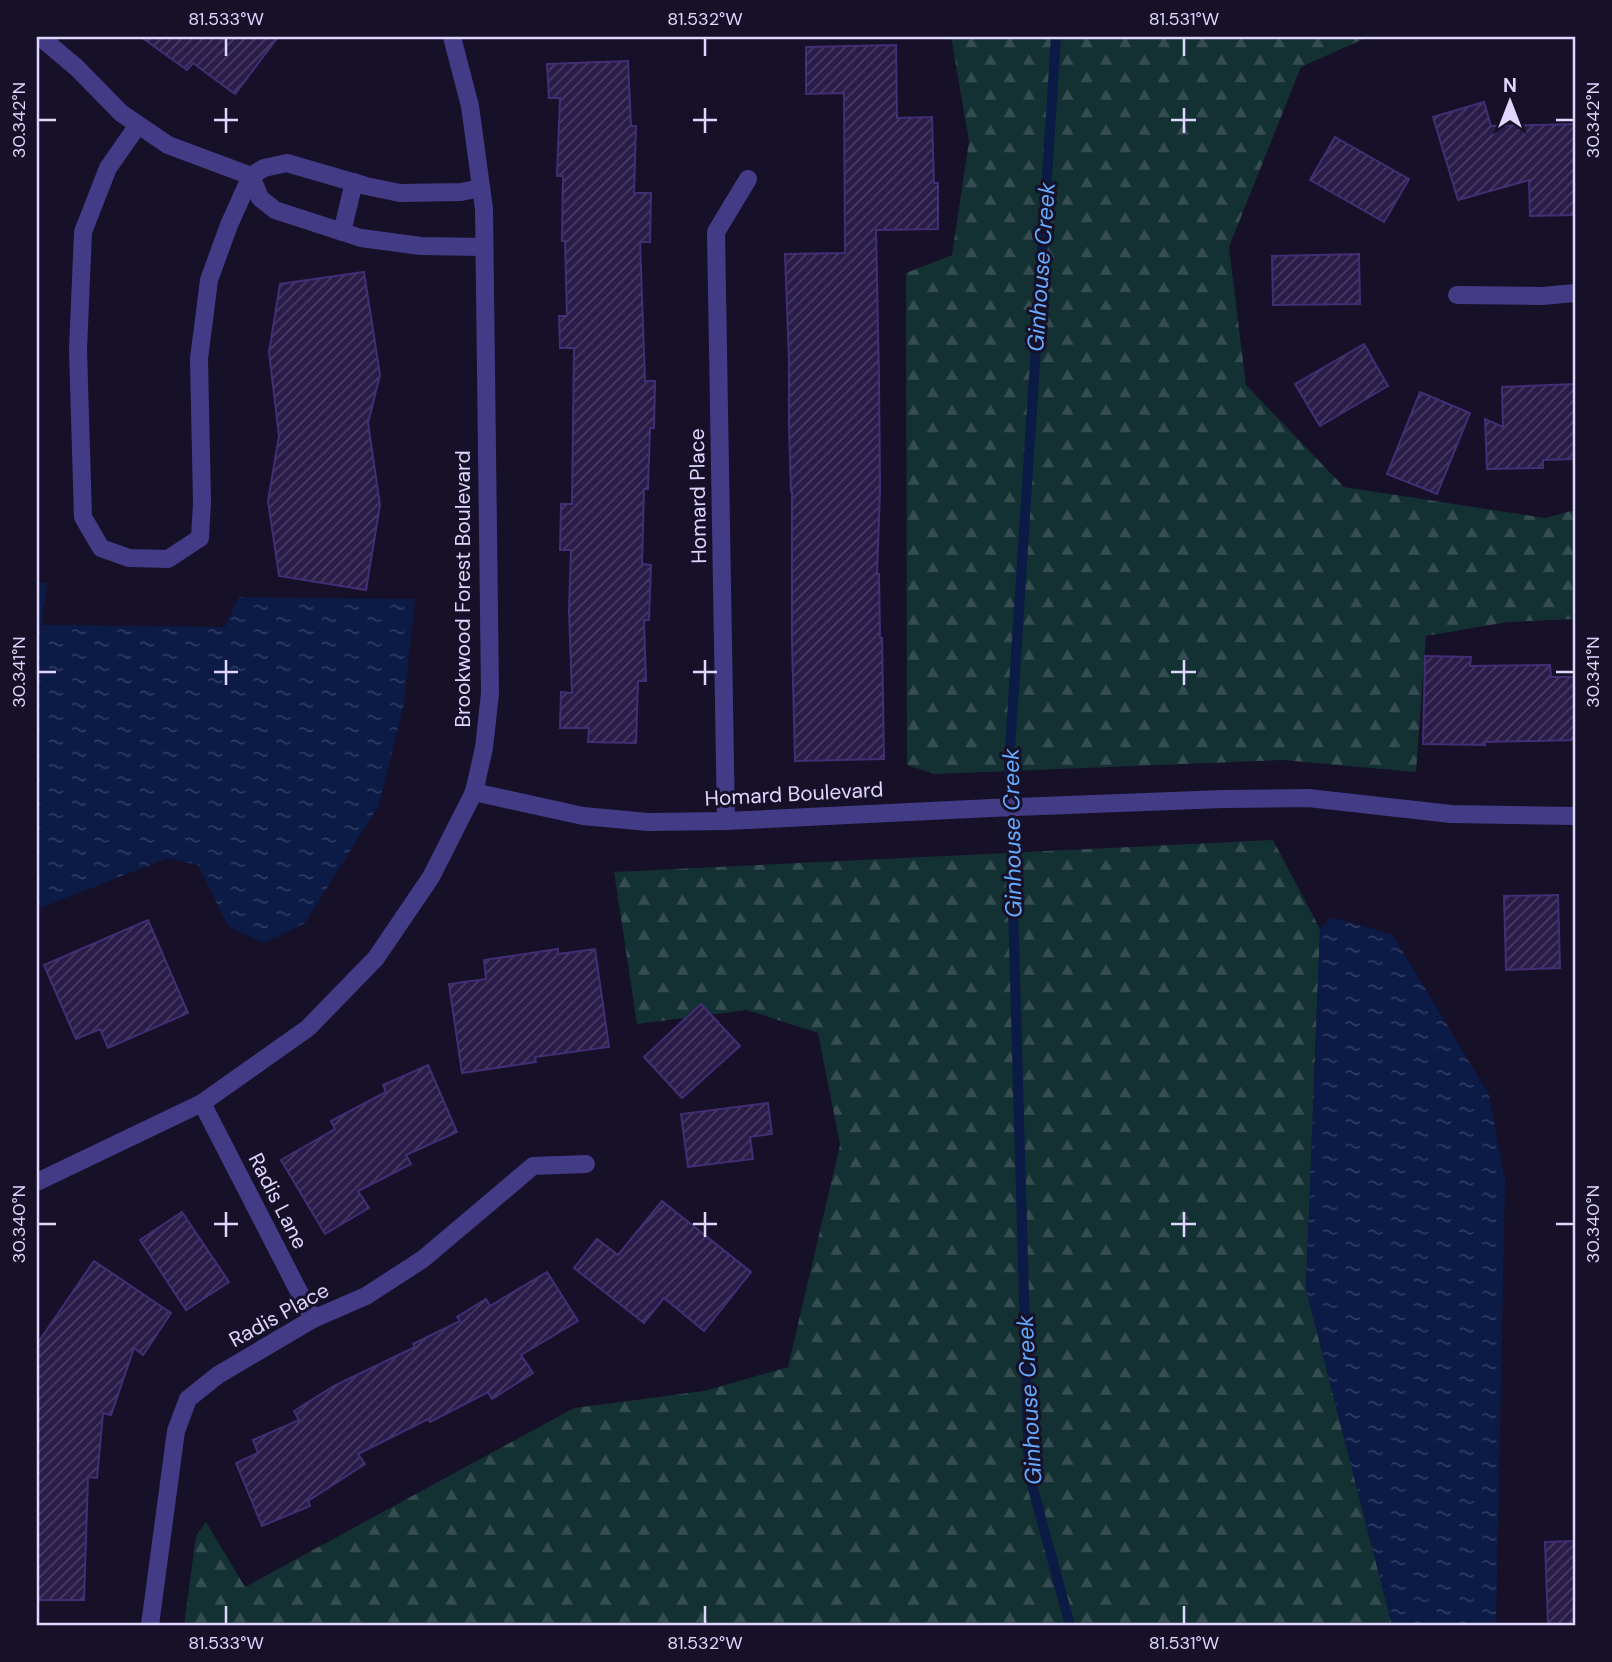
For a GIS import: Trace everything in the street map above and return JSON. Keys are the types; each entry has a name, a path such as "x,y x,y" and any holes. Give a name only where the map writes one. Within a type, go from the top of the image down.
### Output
{"street":[{"name":"Brookwood Forest Boulevard","path":"37,1182 202,1103 308,1028 376,958 431,877 474,792 484,748 490,693 484,209 470,106 452,37"},
{"path":"37,38 45,41 77,68 121,113 168,145 251,176 260,198 275,210 361,238 421,246 484,247"},
{"path":"138,125 108,168 83,232 78,350 83,517 101,548 129,558 168,559 200,538 202,502 199,359 209,280 251,176 264,168 288,163 400,193 461,192 481,188"},
{"name":"Homard Place","path":"726,821 716,232 748,179"},
{"path":"342,232 354,182"},
{"path":"1457,295 1542,296 1575,293"},
{"name":"Homard Boulevard","path":"474,792 583,816 649,822 726,821 1026,806 1308,798 1451,814 1575,816"},
{"name":"Radis Lane","path":"202,1103 313,1319"},
{"name":"Radis Place","path":"150,1625 176,1431 188,1399 218,1375 313,1319 366,1296 424,1259 533,1166 586,1164"}],"green space":[{"path":"951,37 1368,37 1301,67 1229,247 1246,385 1344,487 1545,518 1575,510 1575,619 1508,622 1426,636 1416,772 1282,760 935,774 907,765 906,273 952,255 969,141"},
{"path":"1273,840 1320,929 1306,1289 1392,1625 184,1625 196,1536 206,1522 245,1587 574,1408 704,1391 788,1367 840,1145 818,1033 747,1010 637,1024 614,872"}],"water":[{"path":"37,583 47,583 42,625 225,627 239,597 415,599 404,703 379,805 305,923 264,943 228,926 198,865 168,858 37,909"},
{"path":"1331,917 1393,935 1489,1095 1505,1180 1496,1625 1392,1625 1306,1289 1320,929"}],"building":[{"path":"141,37 278,37 235,94 193,63 187,70"},
{"path":"896,45 897,118 932,117 934,183 938,183 938,229 876,230 880,490 877,574 882,638 884,759 795,761 792,492 785,254 845,253 844,93 806,94 806,47"},
{"path":"628,61 631,126 636,126 634,193 651,193 650,242 640,242 645,381 655,381 648,489 644,489 642,564 651,565 649,620 644,620 646,681 638,681 636,743 588,742 589,728 560,728 561,692 572,693 569,610 571,550 560,550 561,504 572,504 574,348 560,348 559,316 567,316 565,241 562,241 563,176 557,176 560,98 549,98 547,64"},
{"path":"1484,102 1491,126 1575,124 1575,215 1530,216 1529,180 1458,200 1433,117"},
{"path":"1335,137 1409,179 1384,222 1310,180"},
{"path":"1359,254 1360,304 1273,305 1272,256"},
{"path":"364,272 380,375 368,423 380,505 366,590 279,576 268,501 279,436 269,352 280,284"},
{"path":"1364,344 1388,386 1320,426 1295,384"},
{"path":"1575,384 1575,459 1543,460 1543,468 1487,469 1485,419 1503,427 1502,387"},
{"path":"1420,392 1470,413 1437,494 1387,474"},
{"path":"1425,656 1471,657 1470,666 1550,665 1551,677 1575,677 1575,740 1485,742 1485,745 1423,744"},
{"path":"1558,895 1560,968 1506,970 1504,896"},
{"path":"148,920 188,1013 108,1048 100,1029 76,1039 44,965"},
{"path":"558,949 558,954 595,949 609,1047 535,1057 536,1062 462,1073 449,984 486,979 484,960"},
{"path":"701,1004 740,1046 682,1098 644,1057"},
{"path":"428,1065 457,1132 406,1155 411,1164 358,1191 369,1208 325,1234 281,1160 335,1129 331,1121 386,1092 383,1085"},
{"path":"768,1103 772,1134 750,1137 753,1159 688,1167 681,1114"},
{"path":"662,1201 751,1272 704,1331 664,1298 644,1323 574,1268 597,1239 618,1255"},
{"path":"182,1212 229,1282 186,1310 140,1240"},
{"path":"94,1261 171,1313 143,1355 134,1348 111,1415 103,1413 97,1478 88,1477 84,1600 37,1600 37,1344"},
{"path":"547,1272 578,1321 521,1355 533,1373 492,1399 488,1392 430,1422 428,1419 358,1454 365,1464 308,1501 310,1506 262,1526 236,1463 258,1453 253,1440 299,1420 294,1411 334,1386 415,1347 413,1344 460,1321 457,1317 486,1299 490,1306"},
{"path":"1575,1541 1575,1625 1548,1625 1545,1542"}],"waterway":[{"name":"Ginhouse Creek","path":"1056,37 1009,764 1029,1474 1070,1625"}]}
